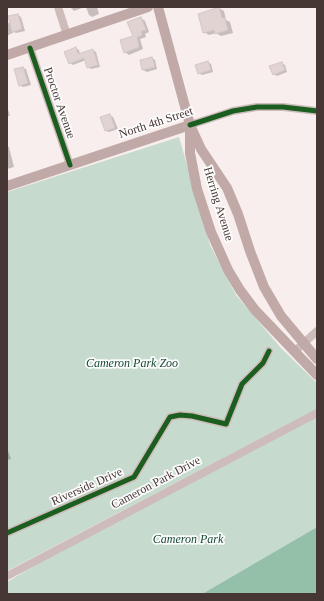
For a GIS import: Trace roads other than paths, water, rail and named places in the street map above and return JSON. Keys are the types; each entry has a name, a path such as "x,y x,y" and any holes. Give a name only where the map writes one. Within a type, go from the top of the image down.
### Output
{"main road":[{"path":"7,55 148,7"},
{"name":"Herring Avenue","path":"158,7 190,126 201,149 227,188 238,214 264,287 281,316 317,358"},
{"name":"Herring Avenue","path":"190,126 190,153 197,189 211,232 220,253 240,290 255,310 317,375"},
{"name":"North 4th Street","path":"7,186 190,126"}],"street":[{"path":"58,7 67,35"},
{"name":"Proctor Avenue","path":"30,48 70,165"},
{"name":"North 4th Street","path":"190,126 233,111 257,107 283,107 317,111"},
{"path":"294,352 317,331"},
{"name":"Riverside Drive","path":"7,533 134,477 170,417 180,415 192,416 226,424 242,384 263,363 268,351"},
{"name":"Cameron Park Drive","path":"7,576 317,413"}],"park label":[{"name":"Cameron Park Zoo","path":"132,364"},
{"name":"Cameron Park","path":"188,540"}]}
